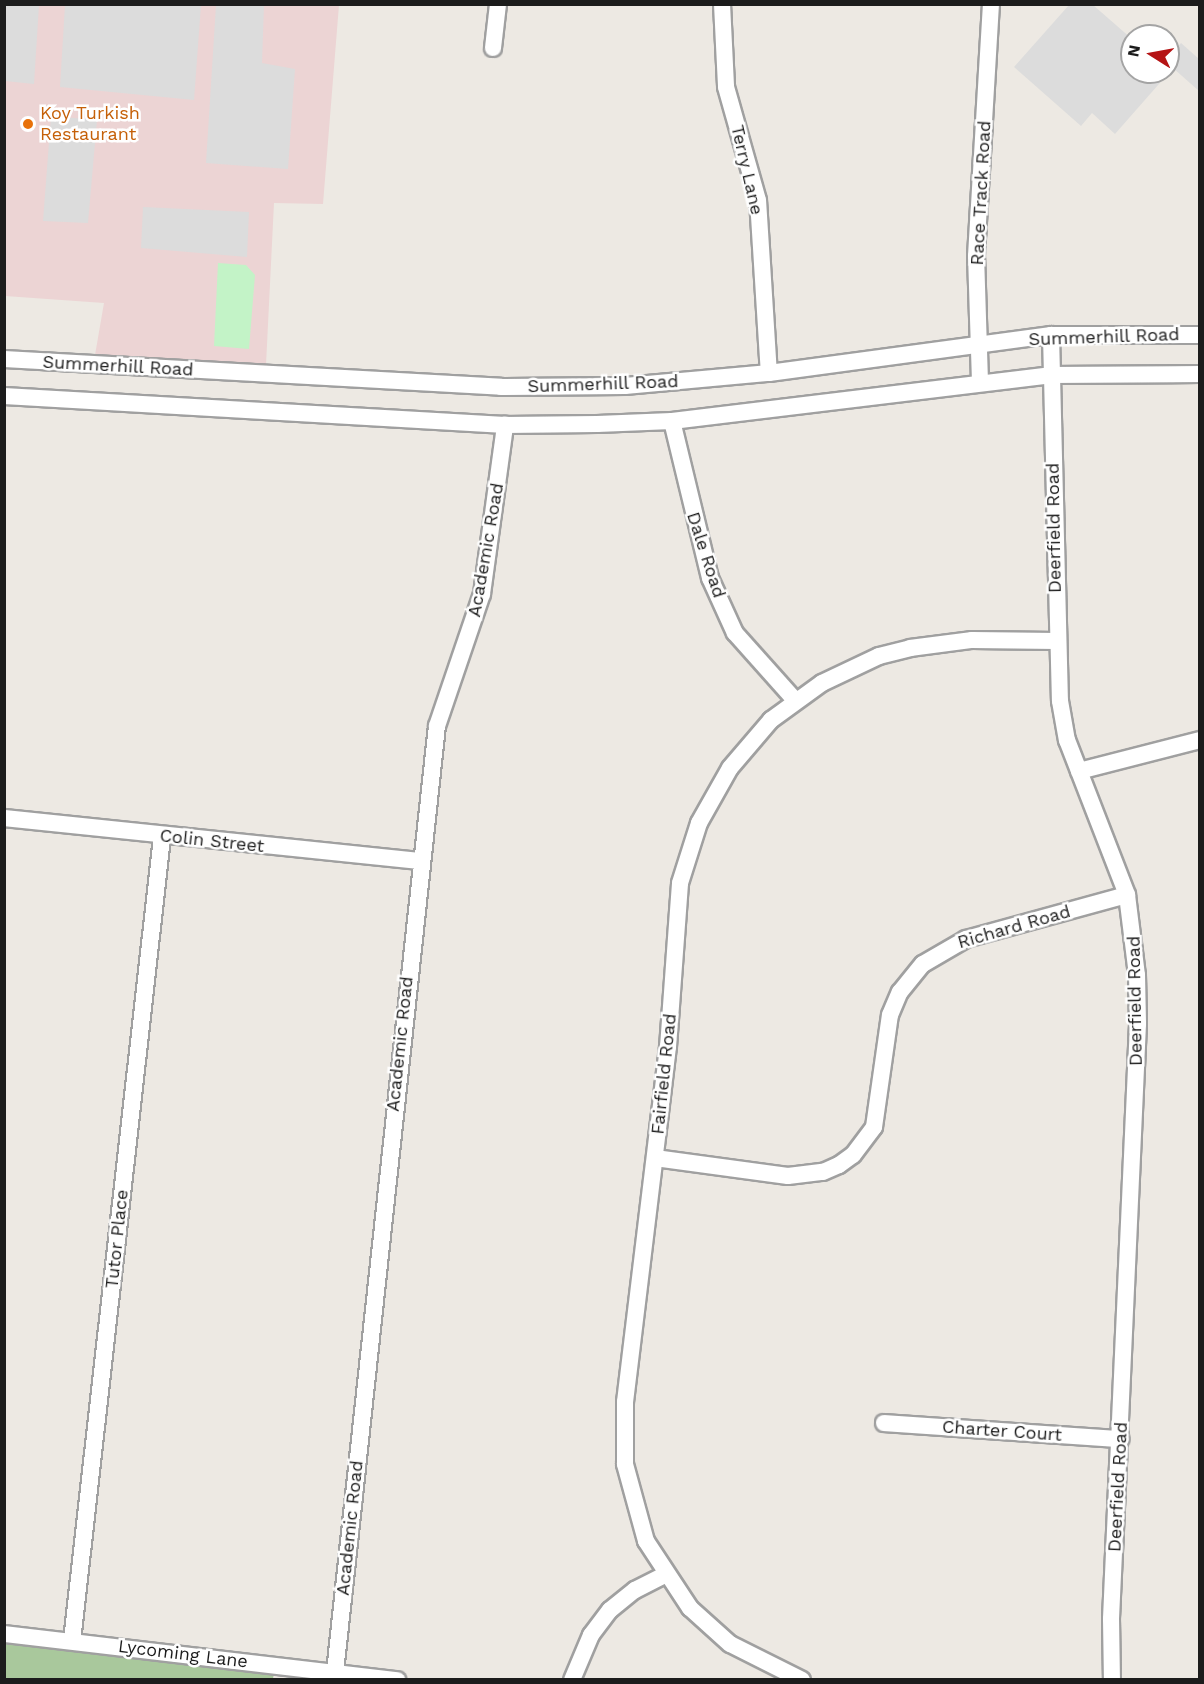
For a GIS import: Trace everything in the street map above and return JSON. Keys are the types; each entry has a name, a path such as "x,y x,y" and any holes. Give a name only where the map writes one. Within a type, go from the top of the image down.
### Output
{"street":[{"path":"493,48 498,4"},
{"name":"Terry Lane","path":"722,4 726,87 758,200 770,373"},
{"name":"Race Track Road","path":"980,382 976,256 991,4"},
{"name":"Summerhill Road","path":"4,359 501,387 625,386 770,373 1051,335 1200,335"},
{"name":"Deerfield Road","path":"1051,335 1050,375 1060,701 1067,740 1127,895 1134,933 1138,1024 1112,1680"},
{"name":"Summerhill Road","path":"4,396 505,425 672,421 1050,375 1200,374"},
{"name":"Dale Road","path":"672,421 710,578 735,633 795,700"},
{"name":"Academic Road","path":"335,1672 419,861 436,726 482,594 505,425"},
{"name":"Fairfield Road","path":"802,1680 730,1644 690,1608 665,1575 636,1516 623,1437 669,1047 675,914 688,853 713,795 749,743 795,700 850,668 910,648 972,640 1057,641"},
{"path":"1079,771 1200,740"},
{"name":"Colin Street","path":"4,818 162,837 419,861"},
{"name":"Tutor Place","path":"72,1641 162,837"},
{"name":"Richard Road","path":"655,1158 788,1176 823,1172 839,1165 853,1155 874,1127 890,1015 900,992 923,964 966,939 1127,895"},
{"name":"Charter Court","path":"884,1423 1120,1439"},
{"path":"572,1680 583,1649 605,1616 635,1590 665,1575"},
{"name":"Lycoming Lane","path":"4,1634 397,1680"}],"shaded area":[{"path":"4,5 339,5 323,204 274,203 266,365 95,355 104,303 5,296"},
{"path":"4,5 39,5 34,84 5,81"},
{"path":"65,5 201,5 194,100 60,87"},
{"path":"216,5 264,5 262,63 295,69 288,169 206,163"},
{"path":"1069,5 1093,5 1120,29 1120,84 1159,84 1115,134 1092,113 1081,126 1014,67"},
{"path":"1181,43 1199,59 1199,91 1180,74"},
{"path":"51,116 97,120 88,223 43,221"},
{"path":"143,207 249,212 247,257 141,248"}],"green space":[{"path":"218,263 246,265 255,275 249,349 214,346"},
{"path":"5,1633 275,1665 273,1679 5,1680"}],"place":[{"name":"Koy Turkish Restaurant","path":"28,124"}]}
